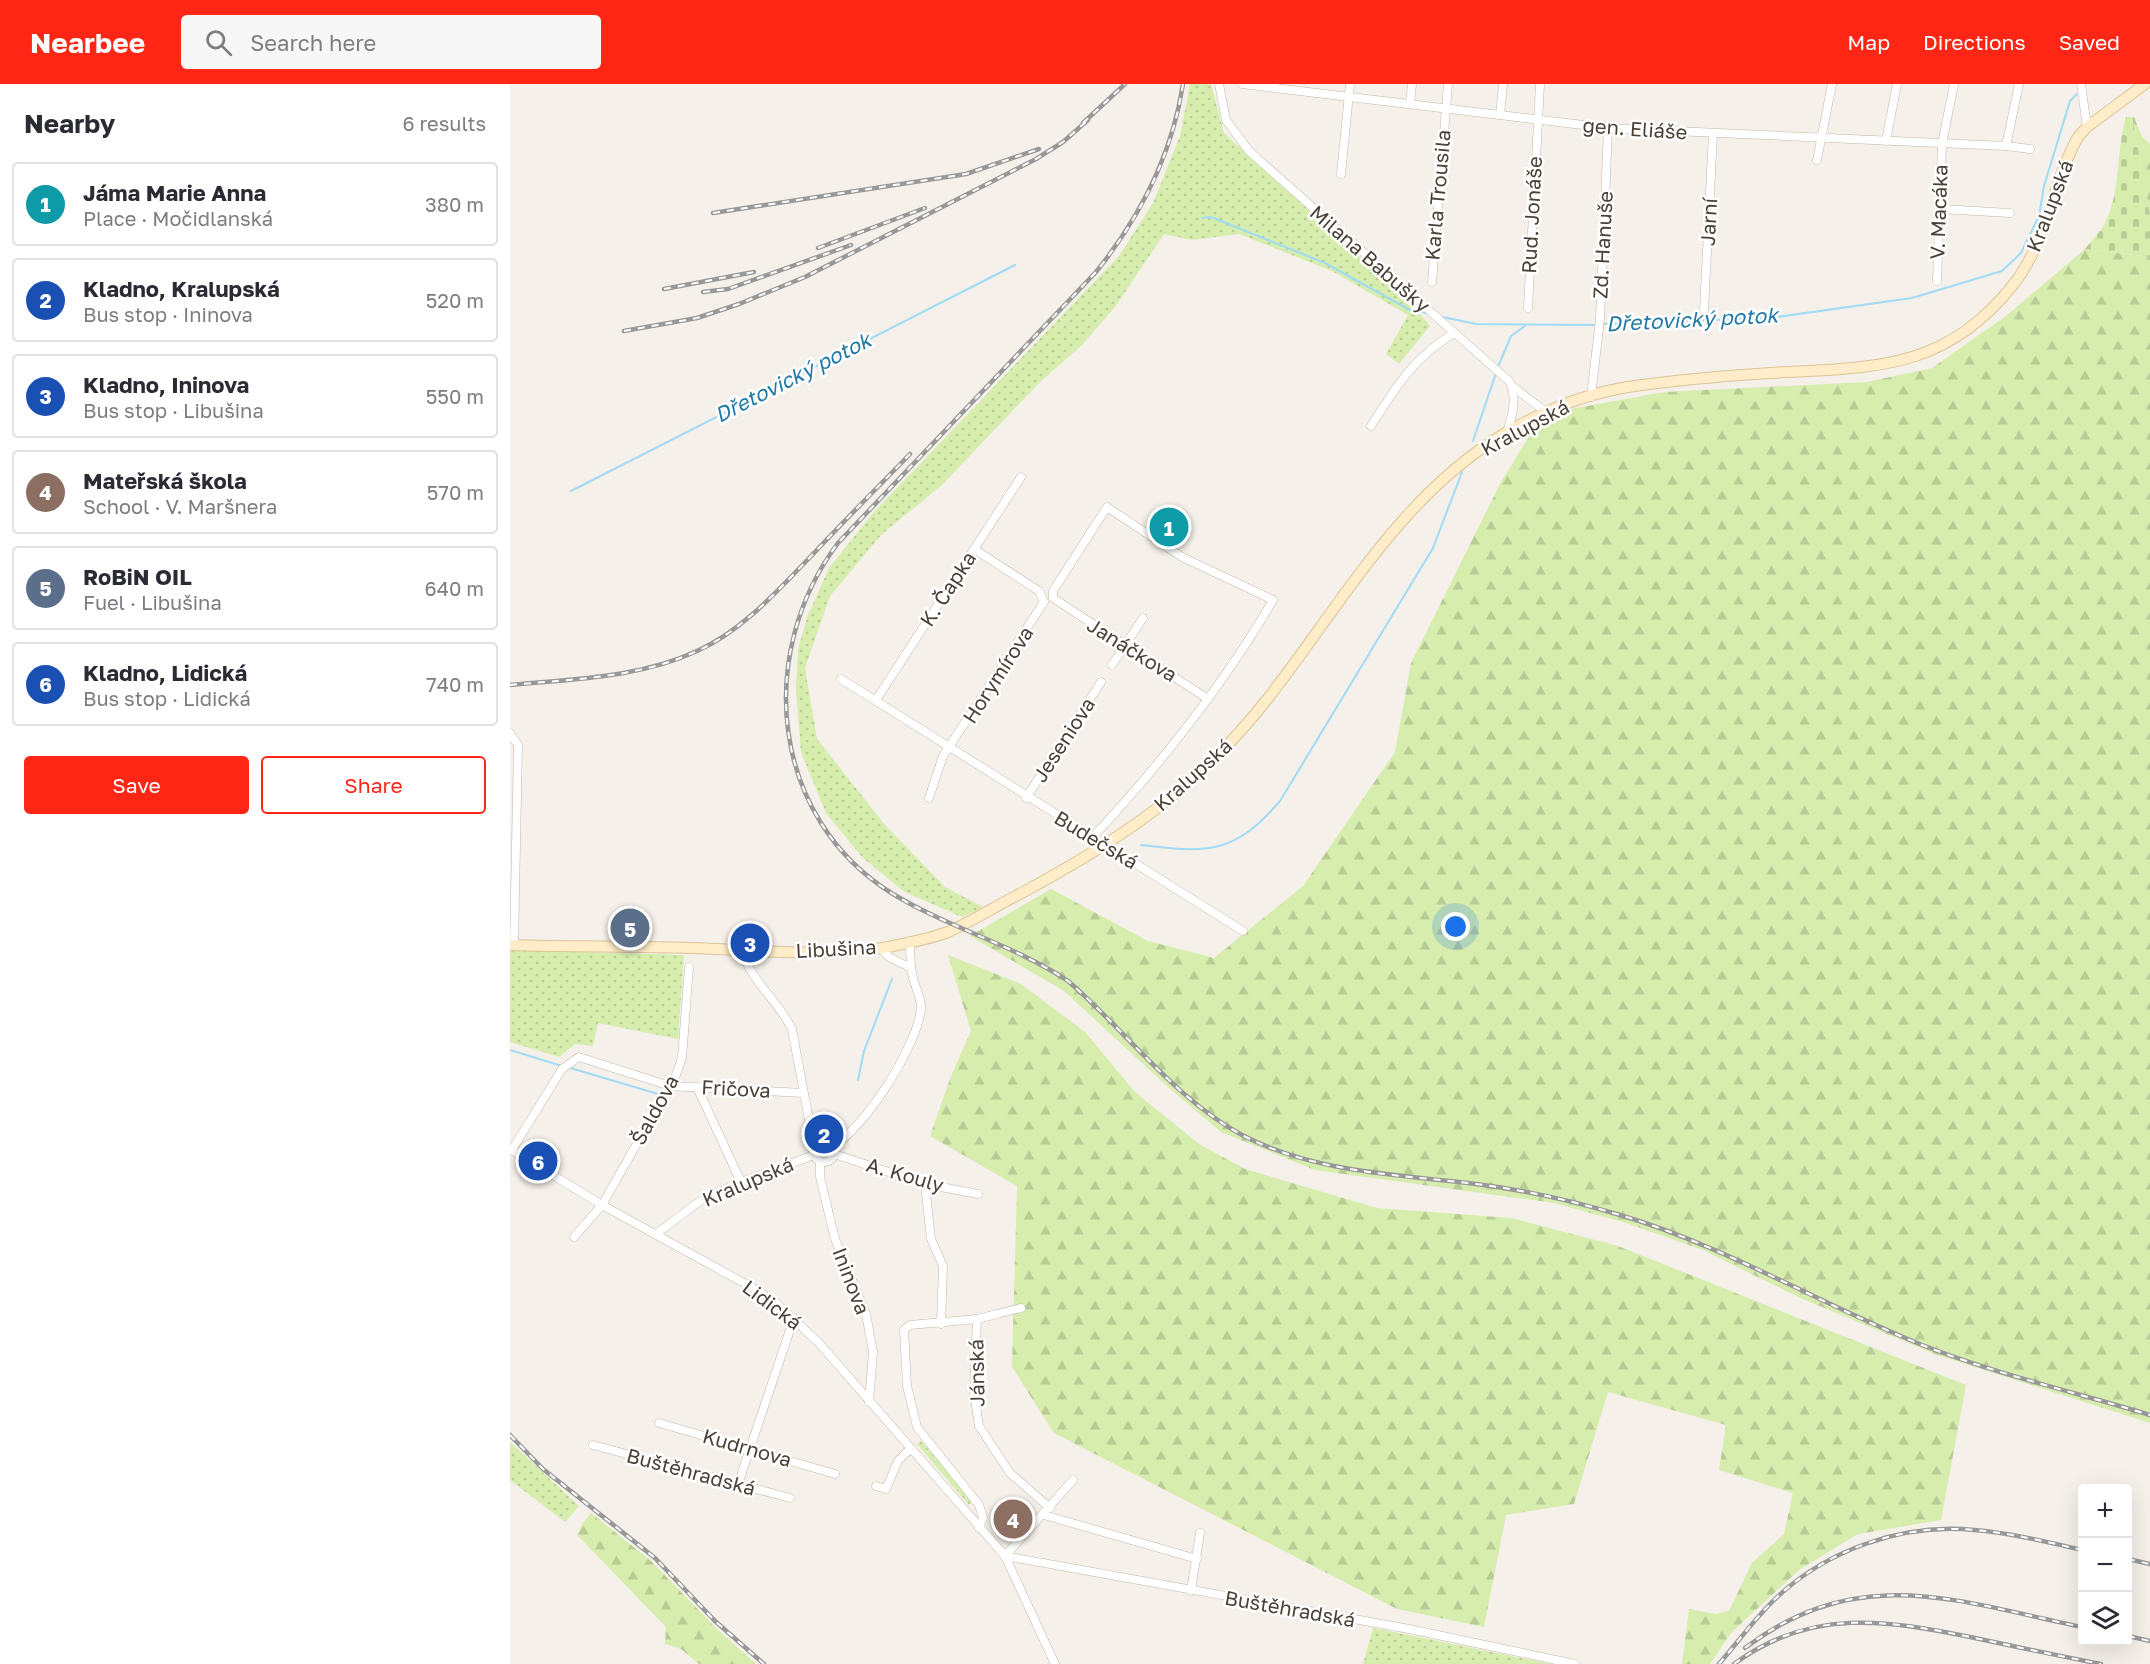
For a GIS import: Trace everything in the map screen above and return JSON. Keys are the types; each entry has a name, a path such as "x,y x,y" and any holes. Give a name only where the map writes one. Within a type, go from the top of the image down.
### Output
{"main road":[{"name":"Kralupská","path":"910,941 947,932 1052,877 1164,805 1206,769 1249,723 1390,537 1460,465 1507,432 1546,412 1622,388 1680,381 1864,369 1904,360 1945,344 1984,316 2016,281 2039,241 2074,142 2087,127 2145,84"},
{"name":"Libušina","path":"512,945 742,951 881,948 910,941"}],"street":[{"name":"Milana Babušky","path":"1219,84 1226,120 1249,151 1426,309 1503,374 1512,386 1546,412"},
{"name":"gen. Eliáše","path":"1242,84 1608,128 2006,146 2030,149"},
{"path":"1341,174 1350,84"},
{"path":"1410,103 1412,84"},
{"name":"Karla Trousila","path":"1432,282 1448,84"},
{"path":"1500,115 1503,84"},
{"name":"Rud. Jonáše","path":"1528,308 1540,84"},
{"path":"1817,160 1832,84"},
{"path":"1886,141 1898,84"},
{"name":"V. Macáka","path":"1937,281 1942,144 1954,84"},
{"path":"2006,146 2019,84"},
{"path":"2081,84 2087,127"},
{"name":"Zd. Hanuše","path":"1591,397 1600,319 1608,128"},
{"name":"Jarní","path":"1704,310 1713,134"},
{"path":"1940,209 2010,213"},
{"path":"1371,426 1405,373 1433,346 1454,333"},
{"path":"1507,432 1513,403 1512,386"},
{"name":"K. Čapka","path":"876,700 1021,477"},
{"name":"Kralupská","path":"1055,602 1053,591 1107,507 1182,557 1273,600 1240,657 1127,801 1092,838"},
{"name":"Horymírova","path":"949,749 1043,606 1044,599 1039,591 974,549"},
{"name":"Janáčkova","path":"1055,602 1208,699"},
{"path":"1112,665 1143,618"},
{"name":"Budečská","path":"841,679 1026,798 1243,931"},
{"name":"Jeseniova","path":"1026,798 1101,682"},
{"path":"510,733 518,745 512,945"},
{"path":"929,798 943,756 949,749"},
{"path":"833,1150 823,1141 816,1154 827,1161 833,1150 883,1092 909,1048 921,1008 911,968 910,941"},
{"path":"881,948 889,957 911,968"},
{"name":"Ininova","path":"742,951 751,970 784,1013 792,1029 820,1177 835,1239 851,1283 866,1314 873,1352 869,1402"},
{"name":"Šaldova","path":"574,1237 602,1205 670,1086 682,1058 689,967"},
{"name":"Fričova","path":"511,1149 562,1069 568,1062 579,1058 587,1058 670,1086 803,1093"},
{"path":"697,1087 741,1182"},
{"name":"Lidická","path":"511,1149 602,1205 753,1288 794,1318 1005,1556 1055,1664"},
{"name":"A. Kouly","path":"833,1150 925,1184 978,1194"},
{"name":"Kralupská","path":"656,1234 700,1201 741,1182 816,1154"},
{"path":"925,1184 931,1239 943,1266 941,1324"},
{"path":"979,1528 983,1518 979,1505 917,1427 907,1386 904,1330 910,1325 978,1319 1021,1308"},
{"path":"738,1484 794,1318"},
{"name":"Jánská","path":"978,1319 974,1393 979,1426 1010,1473 1050,1508"},
{"name":"Kudrnova","path":"659,1423 835,1474"},
{"name":"Buštěhradská","path":"593,1445 790,1498"},
{"path":"876,1486 886,1489 898,1461 910,1449"},
{"path":"1005,1556 1073,1480"},
{"path":"1044,1515 1197,1559"},
{"path":"1191,1591 1200,1533"},
{"name":"Buštěhradská","path":"1005,1556 1409,1629 1575,1664"}],"green space":[{"path":"1190,84 1211,84 1224,133 1411,303 1430,326 1399,364 1386,354 1408,315 1332,271 1239,234 1192,240 1164,234 1115,307 1081,346 1040,382 942,485 882,534 830,596 805,668 817,739 885,825 945,887 983,907 962,917 903,891 862,857 826,813 801,752 796,689 798,649 808,615 829,568 873,513 1119,256 1153,203 1180,136"},
{"path":"2126,117 2132,117 2150,215 2150,257 2085,249 2103,227 2111,207"},
{"path":"2132,117 2142,137 2150,144 2150,215"},
{"path":"2085,249 2150,257 2150,1423 1937,1355 1798,1297 1703,1250 1623,1222 1554,1203 1315,1170 1221,1132 1169,1088 1064,991 970,936 1051,889 1148,941 1214,958 1303,886 1395,752 1411,663 1501,482 1543,414 1664,392 1867,382 1932,368 2006,316"},
{"path":"510,950 684,955 678,1039 598,1023 593,1046 575,1044 559,1057 510,1042"},
{"path":"948,955 1021,984 1085,1032 1135,1092 1199,1144 1245,1169 1377,1208 1511,1218 1618,1246 1966,1385 1941,1520 1858,1534 1799,1570 1731,1633 1710,1664 1682,1664 1689,1609 1716,1614 1729,1611 1752,1563 1784,1534 1793,1493 1719,1470 1726,1425 1608,1392 1574,1504 1506,1515 1484,1627 1397,1609 1054,1433 1012,1367 1017,1186 930,1136 951,1076 971,1031"},
{"path":"921,1441 972,1501 969,1505 917,1444"},
{"path":"510,1442 579,1506 565,1522 510,1480"},
{"path":"591,1513 651,1561 718,1630 756,1664 699,1664 681,1649 665,1644 666,1627 577,1535"},
{"path":"1374,1628 1551,1664 1363,1664"}],"waterway":[{"name":"Dřetovický potok","path":"1602,324 1770,318 1912,298 2002,271 2021,253 2039,216 2044,186 2070,101 2077,94"},
{"name":"Dřetovický potok","path":"1202,218 1211,217 1325,263 1410,310 1427,313"},
{"name":"Dřetovický potok","path":"571,491 1015,265"},
{"name":"Dřetovický potok","path":"1438,316 1476,324 1597,325"},
{"path":"1498,367 1511,336 1525,326"},
{"path":"1473,441 1496,373"},
{"path":"1141,845 1184,849 1218,846 1233,841 1248,832 1280,801 1433,548 1462,472"},
{"path":"858,1080 864,1051 892,979"},
{"path":"510,1050 562,1066"},
{"path":"567,1067 658,1094"}],"railway":[{"path":"1083,123 1125,84"},
{"path":"1183,84 1163,160 1140,207 1112,251 1096,272 838,543 811,587 794,634 786,683 788,732 800,779 821,823 852,862 893,894 936,917 1026,957 1068,981 1172,1083 1217,1120 1242,1135 1296,1157 1324,1164 1381,1174 1507,1188 1620,1215 1735,1259 1922,1345 2007,1374 2150,1415"},
{"path":"624,331 697,318 739,304 805,277 1036,159 1063,142 1088,120"},
{"path":"713,213 966,174 1039,149"},
{"path":"818,248 925,208"},
{"path":"703,292 728,289 851,245"},
{"path":"664,289 754,272"},
{"path":"510,685 582,679 629,672 675,660 714,642 746,620 775,594 910,454"},
{"path":"510,1435 543,1469 655,1558 715,1621 764,1664"},
{"path":"1719,1664 1773,1601 1794,1583 1816,1567 1866,1544 1892,1536 1947,1529 2002,1533 2078,1549"},
{"path":"2132,1560 2150,1564"},
{"path":"1745,1648 1787,1621 1828,1605 1869,1597 1909,1596 1950,1600 2078,1626"},
{"path":"1734,1664 1763,1646 1792,1633 1821,1626 1851,1623 1911,1626 2101,1664"},
{"path":"2132,1637 2150,1641"}],"place":[{"name":"Jáma Marie Anna","path":"1169,527"},
{"name":"RoBiN OIL","path":"630,928"},
{"name":"Kladno, Ininova","path":"750,943"},
{"name":"Kladno, Kralupská","path":"824,1134"},
{"name":"Kladno, Lidická","path":"538,1161"},
{"name":"Mateřská škola","path":"1013,1519"}]}
